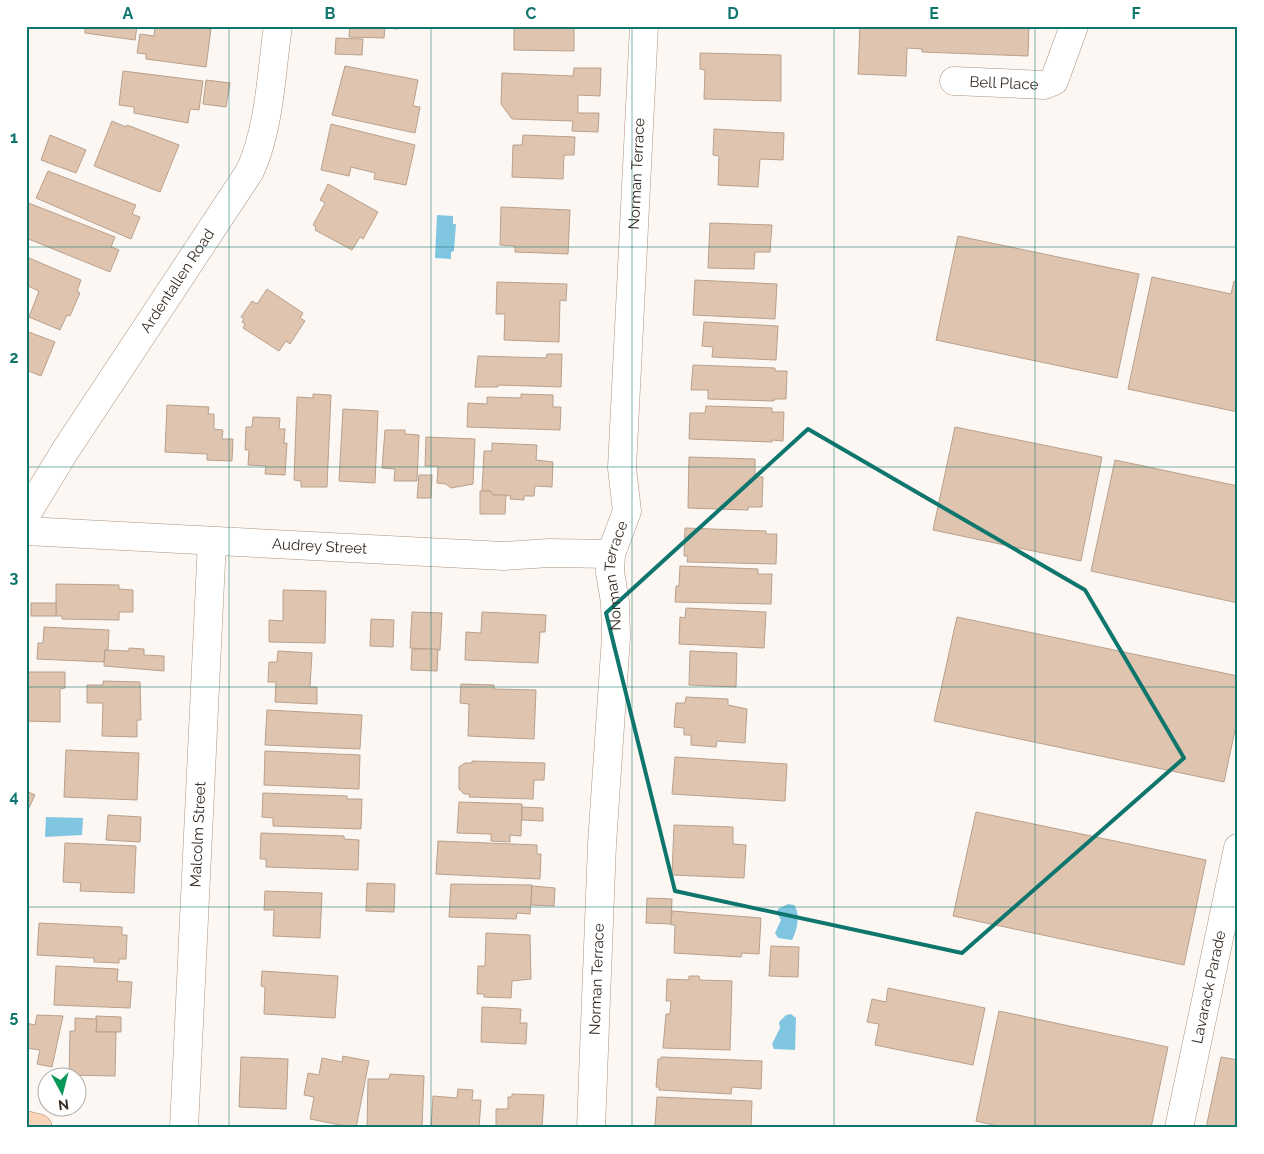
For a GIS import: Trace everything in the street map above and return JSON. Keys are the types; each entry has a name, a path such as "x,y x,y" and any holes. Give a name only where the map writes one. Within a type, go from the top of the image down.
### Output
{"main road":[{"path":"26,1125 38,1128"}],"street":[{"name":"Ardentallen Road","path":"26,515 65,451 250,171 260,146 278,26"},
{"name":"Norman Terrace","path":"591,1128 602,844 616,637 615,602 610,572 611,554 627,511 622,468 644,26"},
{"name":"Bell Place","path":"954,80 1044,85 1054,81 1074,26"},
{"name":"Audrey Street","path":"26,532 504,556 548,553 611,554"},
{"name":"Malcolm Street","path":"184,1128 212,541"},
{"name":"Lavarack Parade","path":"1179,1128 1238,848"}],"highlighted area":[{"path":"808,429 1085,590 1184,758 962,953 675,891 606,613"}],"water":[{"path":"437,215 453,216 453,224 456,224 454,251 451,252 451,259 435,258"},
{"path":"46,817 83,818 82,835 45,837"},
{"path":"788,904 794,905 798,918 792,940 778,938 775,933 781,920 777,913 778,909"},
{"path":"791,1014 796,1018 795,1050 774,1049 772,1044 780,1028 779,1022 786,1015"}],"building":[{"path":"85,26 137,26 135,40 85,33"},
{"path":"178,26 211,29 206,67 146,59 146,54 137,53 140,34 154,36 155,27 178,29"},
{"path":"350,26 398,26 398,29 385,28 384,38 349,37"},
{"path":"514,26 574,26 574,51 514,50"},
{"path":"860,26 1029,26 1028,56 922,52 922,49 907,48 906,76 858,74"},
{"path":"336,38 363,39 362,55 335,54"},
{"path":"700,53 781,55 781,101 704,99 705,70 700,69"},
{"path":"345,66 418,80 413,106 420,107 415,133 332,115"},
{"path":"574,68 601,68 600,96 578,95 578,113 599,113 598,132 572,131 573,121 512,119 501,104 502,73 573,76"},
{"path":"123,71 203,81 199,110 190,109 188,123 134,113 134,107 119,105"},
{"path":"206,80 230,83 226,107 203,104"},
{"path":"112,121 179,145 160,192 94,166"},
{"path":"331,124 415,145 406,185 374,179 375,173 351,167 349,176 321,170"},
{"path":"714,129 784,133 783,160 760,159 758,187 718,185 719,156 713,155"},
{"path":"50,135 86,150 76,173 41,160"},
{"path":"523,135 575,137 574,155 564,155 563,179 512,177 513,145 522,145"},
{"path":"48,171 136,205 132,214 140,217 131,239 36,198"},
{"path":"328,184 378,212 363,239 360,237 352,250 315,230 316,227 313,225 325,203 320,200"},
{"path":"26,202 115,237 111,247 119,250 110,272 26,238"},
{"path":"501,207 570,210 568,254 515,252 515,246 500,245"},
{"path":"710,223 772,225 770,252 755,252 754,269 708,268"},
{"path":"958,236 1139,274 1117,378 936,340"},
{"path":"29,258 81,280 77,291 80,293 70,316 67,315 60,330 29,317 39,291 26,285 26,266"},
{"path":"1152,277 1231,294 1234,281 1238,282 1238,412 1128,389"},
{"path":"695,280 777,284 775,319 693,315"},
{"path":"497,282 567,284 566,301 560,300 559,342 504,340 505,314 496,314"},
{"path":"267,289 303,313 300,318 305,321 290,344 286,341 279,351 243,328 245,324 242,322 244,319 241,317 252,301 257,304"},
{"path":"704,322 778,326 776,360 712,357 713,347 702,346"},
{"path":"26,331 55,342 41,376 26,370"},
{"path":"547,354 562,354 561,387 498,385 498,387 475,387 478,356 546,358"},
{"path":"693,365 775,368 775,371 787,371 786,399 774,399 774,401 708,399 708,390 691,390"},
{"path":"313,394 331,395 327,487 301,487 301,481 294,480 297,397 313,398"},
{"path":"521,394 553,395 553,407 561,407 560,430 467,427 468,403 487,404 487,397 521,398"},
{"path":"167,405 209,407 208,414 214,414 214,429 223,430 222,439 233,439 232,461 207,460 207,454 165,452"},
{"path":"706,406 772,408 772,412 784,412 783,441 689,439 690,413 705,413"},
{"path":"343,409 378,411 375,483 339,481"},
{"path":"253,417 280,418 279,429 285,429 284,443 287,443 285,475 265,474 266,466 248,465 249,450 245,450 246,427 252,427"},
{"path":"955,427 1102,457 1081,561 933,530"},
{"path":"385,430 405,430 405,434 419,435 417,481 394,481 395,469 382,468"},
{"path":"426,437 475,439 473,484 451,488 446,484 437,483 438,466 425,466"},
{"path":"492,443 537,445 536,460 553,462 552,487 535,486 534,496 524,496 524,500 510,499 511,496 493,495 490,491 482,491 484,451 492,451"},
{"path":"689,457 755,459 755,477 763,477 762,507 748,507 748,510 688,508"},
{"path":"1115,460 1238,486 1238,603 1091,571"},
{"path":"419,475 432,475 431,498 417,498"},
{"path":"480,491 490,491 493,495 506,495 505,514 480,514"},
{"path":"685,528 766,531 766,534 777,534 776,564 687,562 688,556 684,556"},
{"path":"680,566 758,569 758,574 772,574 771,604 675,602 676,586 679,586"},
{"path":"56,584 119,585 119,589 133,590 133,612 119,612 119,620 62,619 62,616 56,616"},
{"path":"283,590 326,591 325,643 269,642 269,620 283,621"},
{"path":"31,603 56,603 56,616 31,616"},
{"path":"686,608 766,612 764,648 679,644 680,617 685,618"},
{"path":"412,612 442,613 440,650 410,648"},
{"path":"482,612 546,615 545,632 540,632 538,663 465,660 466,632 481,633"},
{"path":"957,617 1238,676 1238,716 1224,782 934,721"},
{"path":"371,619 394,620 393,647 370,646"},
{"path":"44,627 109,630 108,650 105,650 104,662 37,659 38,643 43,643"},
{"path":"129,648 144,649 144,655 164,656 164,671 104,666 105,650 129,651"},
{"path":"412,649 438,649 437,671 411,670"},
{"path":"278,651 312,653 310,687 317,687 317,704 275,702 276,682 268,682 269,662 277,662"},
{"path":"690,651 737,653 736,687 689,685"},
{"path":"26,672 65,672 65,688 60,689 60,722 26,721"},
{"path":"103,681 140,682 141,720 137,720 137,737 102,736 103,703 87,703 87,685 103,685"},
{"path":"461,684 494,685 494,689 536,690 534,739 468,736 469,704 460,703"},
{"path":"686,697 728,699 728,705 747,709 745,743 717,741 716,747 691,745 691,735 684,735 684,728 674,727 676,703 685,703"},
{"path":"267,710 362,715 360,749 265,745"},
{"path":"66,750 139,753 137,800 64,797"},
{"path":"265,751 360,755 359,789 264,785"},
{"path":"675,757 787,764 785,801 672,794"},
{"path":"472,761 545,763 544,780 534,780 533,799 469,797 470,794 464,794 459,789 459,767 465,763 472,763"},
{"path":"26,791 35,795 26,814"},
{"path":"263,793 347,796 347,799 362,799 361,829 273,826 273,818 262,817"},
{"path":"459,802 522,804 521,836 510,835 510,842 491,841 491,834 457,833"},
{"path":"522,807 543,808 543,821 522,820"},
{"path":"976,812 1206,860 1184,965 953,916"},
{"path":"108,815 141,817 140,842 106,840"},
{"path":"674,825 733,827 733,844 746,845 744,878 672,875"},
{"path":"261,833 344,836 344,839 359,840 358,870 266,867 266,859 260,859"},
{"path":"438,841 537,845 537,854 541,854 540,879 436,874"},
{"path":"65,843 136,846 134,893 80,891 81,883 63,882"},
{"path":"367,883 395,884 394,912 366,911"},
{"path":"451,884 532,885 530,914 517,913 516,919 449,917"},
{"path":"532,886 555,888 554,906 531,905"},
{"path":"265,891 322,893 320,938 273,936 274,910 264,910"},
{"path":"647,898 672,899 671,924 646,923"},
{"path":"672,911 761,918 759,954 742,953 741,957 674,953 675,925 671,925"},
{"path":"39,923 122,927 122,935 127,935 126,959 119,959 119,963 94,962 94,958 37,955"},
{"path":"486,933 530,935 531,979 512,981 511,998 484,997 484,994 477,994 478,966 485,966"},
{"path":"771,946 799,947 798,977 769,976"},
{"path":"56,966 118,969 117,981 132,982 130,1008 54,1005"},
{"path":"262,971 338,976 335,1018 264,1014 265,987 261,986"},
{"path":"689,976 699,976 700,980 732,981 730,1050 663,1048 666,1014 670,1014 671,1001 666,1001 667,979 689,980"},
{"path":"888,988 985,1008 973,1065 875,1045 879,1024 867,1022 872,999 886,1002"},
{"path":"482,1007 521,1009 520,1023 527,1023 526,1044 481,1042"},
{"path":"999,1011 1168,1047 1151,1128 1006,1128 976,1121"},
{"path":"37,1015 63,1016 52,1066 37,1064 40,1050 26,1048 26,1023 35,1025"},
{"path":"96,1016 121,1017 121,1032 96,1032"},
{"path":"75,1018 97,1019 96,1032 116,1032 115,1076 88,1075 88,1066 69,1066 70,1031 75,1031"},
{"path":"343,1056 369,1061 356,1128 310,1119 314,1097 304,1095 308,1073 319,1075 322,1058 342,1062"},
{"path":"241,1057 288,1059 286,1109 239,1107"},
{"path":"661,1057 762,1061 761,1089 732,1087 731,1094 659,1090 659,1087 656,1087 658,1059 661,1059"},
{"path":"1221,1057 1238,1060 1238,1128 1206,1128"},
{"path":"390,1074 424,1076 422,1128 367,1128 368,1079 389,1079"},
{"path":"458,1089 473,1090 472,1100 481,1100 479,1128 431,1128 433,1096 457,1098"},
{"path":"512,1094 544,1095 542,1128 496,1128 496,1109 508,1109 508,1097 512,1097"},
{"path":"657,1097 752,1101 751,1128 659,1128 659,1126 655,1125"}]}
